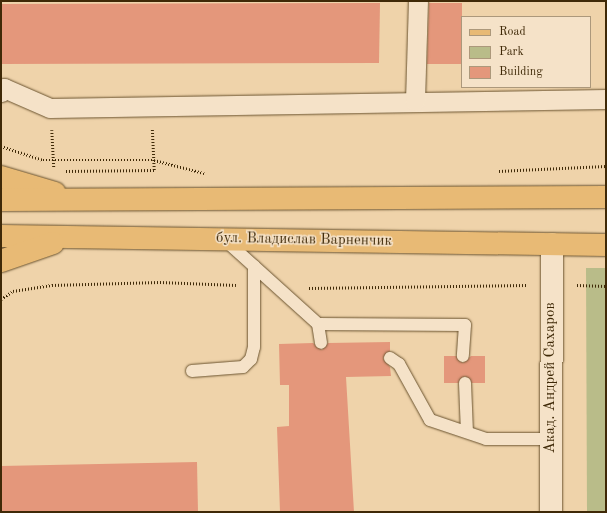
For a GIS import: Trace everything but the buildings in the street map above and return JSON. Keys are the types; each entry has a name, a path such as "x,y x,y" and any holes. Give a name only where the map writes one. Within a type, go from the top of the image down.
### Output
{"main road":[{"path":"1,177 77,199"},
{"path":"1,200 606,197"},
{"name":"бул. Владислав Варненчик","path":"1,236 222,238 606,245"},
{"path":"1,261 27,250 80,236"}],"street":[{"path":"414,101 418,1"},
{"path":"1,92 4,88 50,108 150,104 606,99"},
{"name":"Акад. Андрей Сахаров","path":"551,512 552,244"}],"lane":[{"path":"222,238 318,324 322,343"},
{"path":"192,371 243,367 251,359 254,347 254,266"},
{"path":"318,324 465,325 464,356"},
{"path":"390,358 399,364 430,420 486,439 551,439"},
{"path":"465,383 467,432"}],"path":[{"path":"50,108 54,171 154,170 150,104"},
{"path":"1,146 53,161 154,160 212,175"},
{"path":"494,171 606,166"},
{"path":"1,299 13,291 52,285 160,282 254,286"},
{"path":"279,289 552,285 606,286"}],"green space":[{"path":"586,268 606,268 606,512 587,512"}]}
